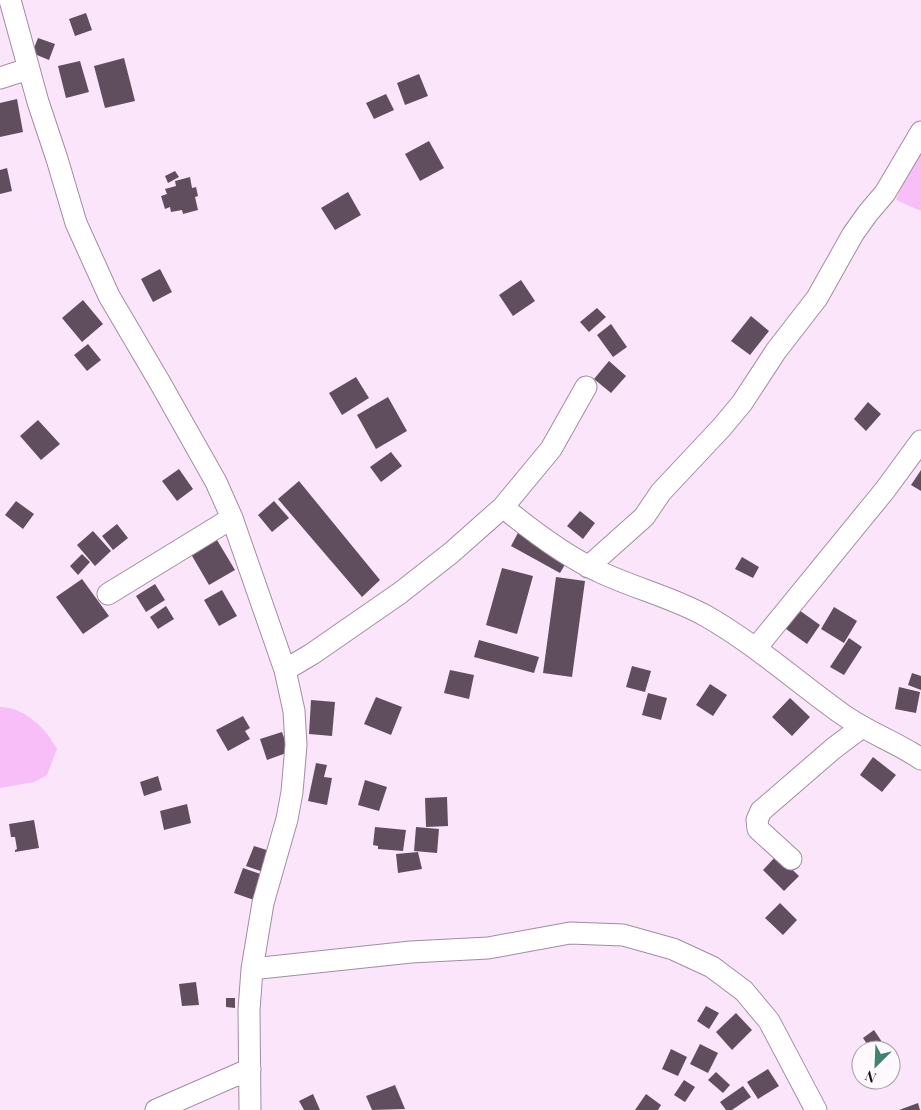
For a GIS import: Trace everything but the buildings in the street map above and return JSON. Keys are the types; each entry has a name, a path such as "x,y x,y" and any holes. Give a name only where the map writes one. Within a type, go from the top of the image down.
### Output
{"street":[{"path":"10,0 28,69 76,223 109,296 216,482 232,518 285,670 294,711 295,770 287,819 263,903 252,969 249,1010 250,1110"},
{"path":"0,78 28,69"},
{"path":"588,567 644,517 661,492 742,403 776,351 817,298 853,234 885,193 921,132"},
{"path":"285,670 312,654 400,593 451,553 503,507 551,448 586,387"},
{"path":"756,648 885,490 921,441"},
{"path":"503,507 588,567 676,601 705,616 756,648 842,714 921,759"},
{"path":"108,594 232,518"},
{"path":"791,860 758,829 757,820 761,811 834,748 862,727"},
{"path":"252,969 411,952 488,948 570,933 623,935 673,949 712,967 744,991 768,1021 816,1110"},
{"path":"156,1110 250,1069"}],"shaded area":[{"path":"921,135 921,211 896,200"},
{"path":"0,707 9,708 26,715 40,726 52,741 57,749 47,775 34,782 0,788"}]}
